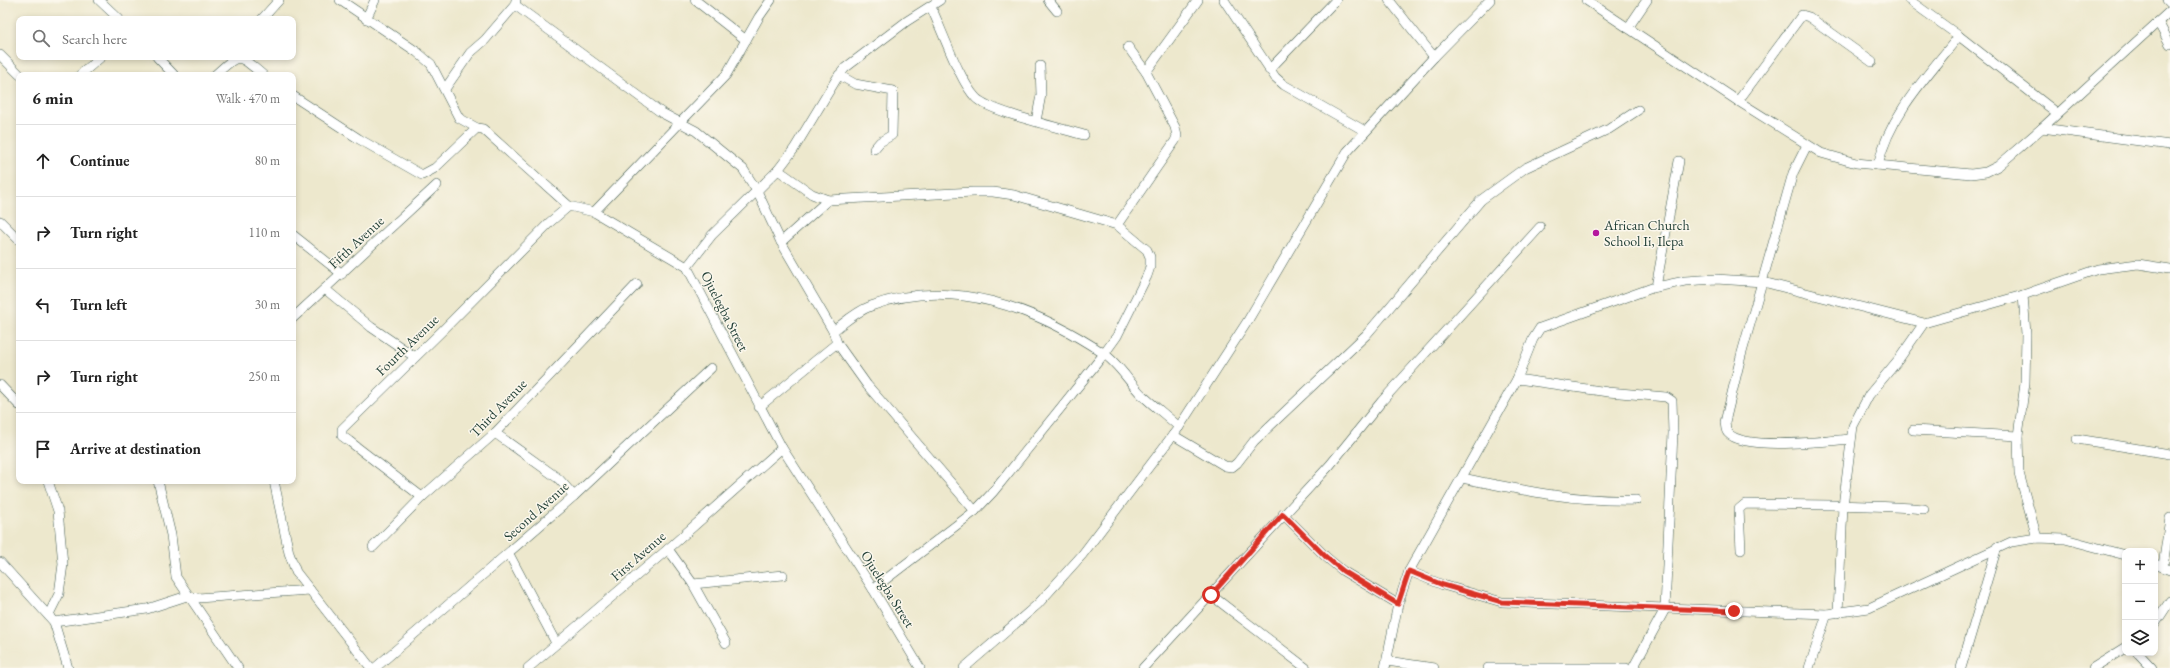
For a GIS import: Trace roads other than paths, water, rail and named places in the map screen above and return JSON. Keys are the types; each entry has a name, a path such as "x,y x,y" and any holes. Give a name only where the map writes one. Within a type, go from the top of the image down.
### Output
{"street":[{"path":"99,0 116,16"},
{"path":"265,16 279,0"},
{"name":"Ojuelegba Street","path":"340,0 350,5 366,19 417,52 431,64 459,118 476,128 483,129 569,206 594,212 687,267 758,407 782,448 873,589 920,668"},
{"path":"366,19 375,0"},
{"path":"694,0 746,40"},
{"path":"594,212 726,76 771,0"},
{"path":"687,267 712,235 778,170 794,149 839,75 845,68 907,21 940,0"},
{"path":"1048,0 1057,11"},
{"path":"1146,72 1198,0"},
{"path":"1224,0 1269,70 1284,85 1365,132"},
{"path":"1269,70 1336,0"},
{"path":"1389,0 1434,57"},
{"path":"964,668 1048,594 1082,555 1176,431 1247,322 1347,152 1434,57 1490,0"},
{"path":"1586,0 1738,101 1820,153 1856,163 1971,174 1986,172 1998,166 2042,128 2056,113 2170,11"},
{"path":"1628,28 1648,0"},
{"path":"1909,0 1959,36 2056,113"},
{"path":"2167,0 2170,3"},
{"path":"445,89 470,53 485,40 515,3 662,113 696,131 743,169 757,191 781,242 833,331 837,343 867,385 975,511"},
{"path":"931,7 967,86 977,99 1001,111 1084,135"},
{"path":"1738,101 1797,20 1802,16 1808,17 1872,62"},
{"path":"2158,22 2170,44"},
{"path":"1878,165 1881,151 1908,101 1959,36"},
{"path":"1117,225 1177,136 1175,126 1146,72 1128,47"},
{"path":"0,55 17,72"},
{"path":"84,72 98,60"},
{"path":"159,60 171,72"},
{"path":"218,72 232,60"},
{"path":"245,60 259,72"},
{"path":"1036,121 1041,95 1040,66"},
{"path":"839,75 855,84 893,91 892,135 880,142 874,149"},
{"path":"296,98 359,139 422,174 435,168 476,128"},
{"path":"833,331 851,317 870,306 894,299 962,295 992,300 1034,314 1104,354 1176,431 1225,466 1232,467 1237,463 1254,441 1366,335 1481,200 1525,168 1609,129 1638,110"},
{"path":"2042,128 2170,145"},
{"path":"1807,144 1793,173 1726,411 1727,432 1732,436 1754,442 1789,444 1851,439"},
{"path":"1656,287 1679,162"},
{"path":"778,170 812,194 828,200 993,192 1014,195 1117,225 1147,250 1150,257 1150,267 1117,336 993,492 975,511 873,589"},
{"name":"Fifth Avenue","path":"296,315 437,185"},
{"path":"781,242 828,200"},
{"name":"Fourth Avenue","path":"422,497 349,442 342,436 342,429 550,222 569,206"},
{"path":"0,221 16,237"},
{"path":"1143,668 1330,464 1382,401 1540,227"},
{"path":"296,237 342,274"},
{"path":"1434,668 1386,665 1398,604 1409,571 1517,379 1533,339 1540,328 1558,320 1656,287 1685,281 1716,279 1763,282 1924,323 2023,295 2098,269 2118,265 2138,264 2170,269"},
{"name":"Third Avenue","path":"373,547 422,497 495,433 637,284"},
{"path":"325,289 371,327 415,357"},
{"path":"2023,295 2026,334 2025,383 2018,436 2019,473 2037,538"},
{"path":"1838,613 1843,506 1851,453 1853,426 1869,395 1899,359 1924,323"},
{"path":"758,407 837,343"},
{"name":"Second Avenue","path":"375,668 509,554 574,496 710,368"},
{"path":"1517,379 1608,392 1666,397 1672,401 1673,433 1665,608 1633,668"},
{"path":"0,385 16,402"},
{"path":"1913,430 2018,436"},
{"path":"495,433 559,479 574,496"},
{"path":"2077,439 2170,454"},
{"name":"First Avenue","path":"528,668 668,549 782,448"},
{"path":"1462,478 1519,490 1564,497 1636,500"},
{"path":"49,484 58,511 63,564 59,594 51,618"},
{"path":"159,484 171,535 176,577 187,596 238,668"},
{"path":"275,484 289,553 296,572 371,668"},
{"path":"1741,550 1740,509 1745,504 1843,506 1863,504 1924,509"},
{"path":"1283,514 1326,557 1343,571 1398,604"},
{"path":"2163,566 2170,518"},
{"path":"1409,571 1443,585 1502,602 1827,614 1869,608 1997,547 2011,542 2037,538 2065,540 2122,554"},
{"path":"1961,668 1997,547"},
{"path":"668,549 693,584 726,644"},
{"path":"509,554 556,643"},
{"path":"0,562 37,605 51,618 68,668"},
{"path":"693,584 783,575"},
{"path":"51,618 147,609 187,596 198,598 310,590"},
{"path":"1211,595 1306,668"},
{"path":"2158,620 2170,601"},
{"path":"1809,668 1827,614"},
{"path":"2093,668 2122,650"},
{"path":"2141,656 2152,668"},
{"path":"1488,668 1626,668"}],"place":[{"name":"African Church School Ii, Ilepa","path":"1596,233"}]}
